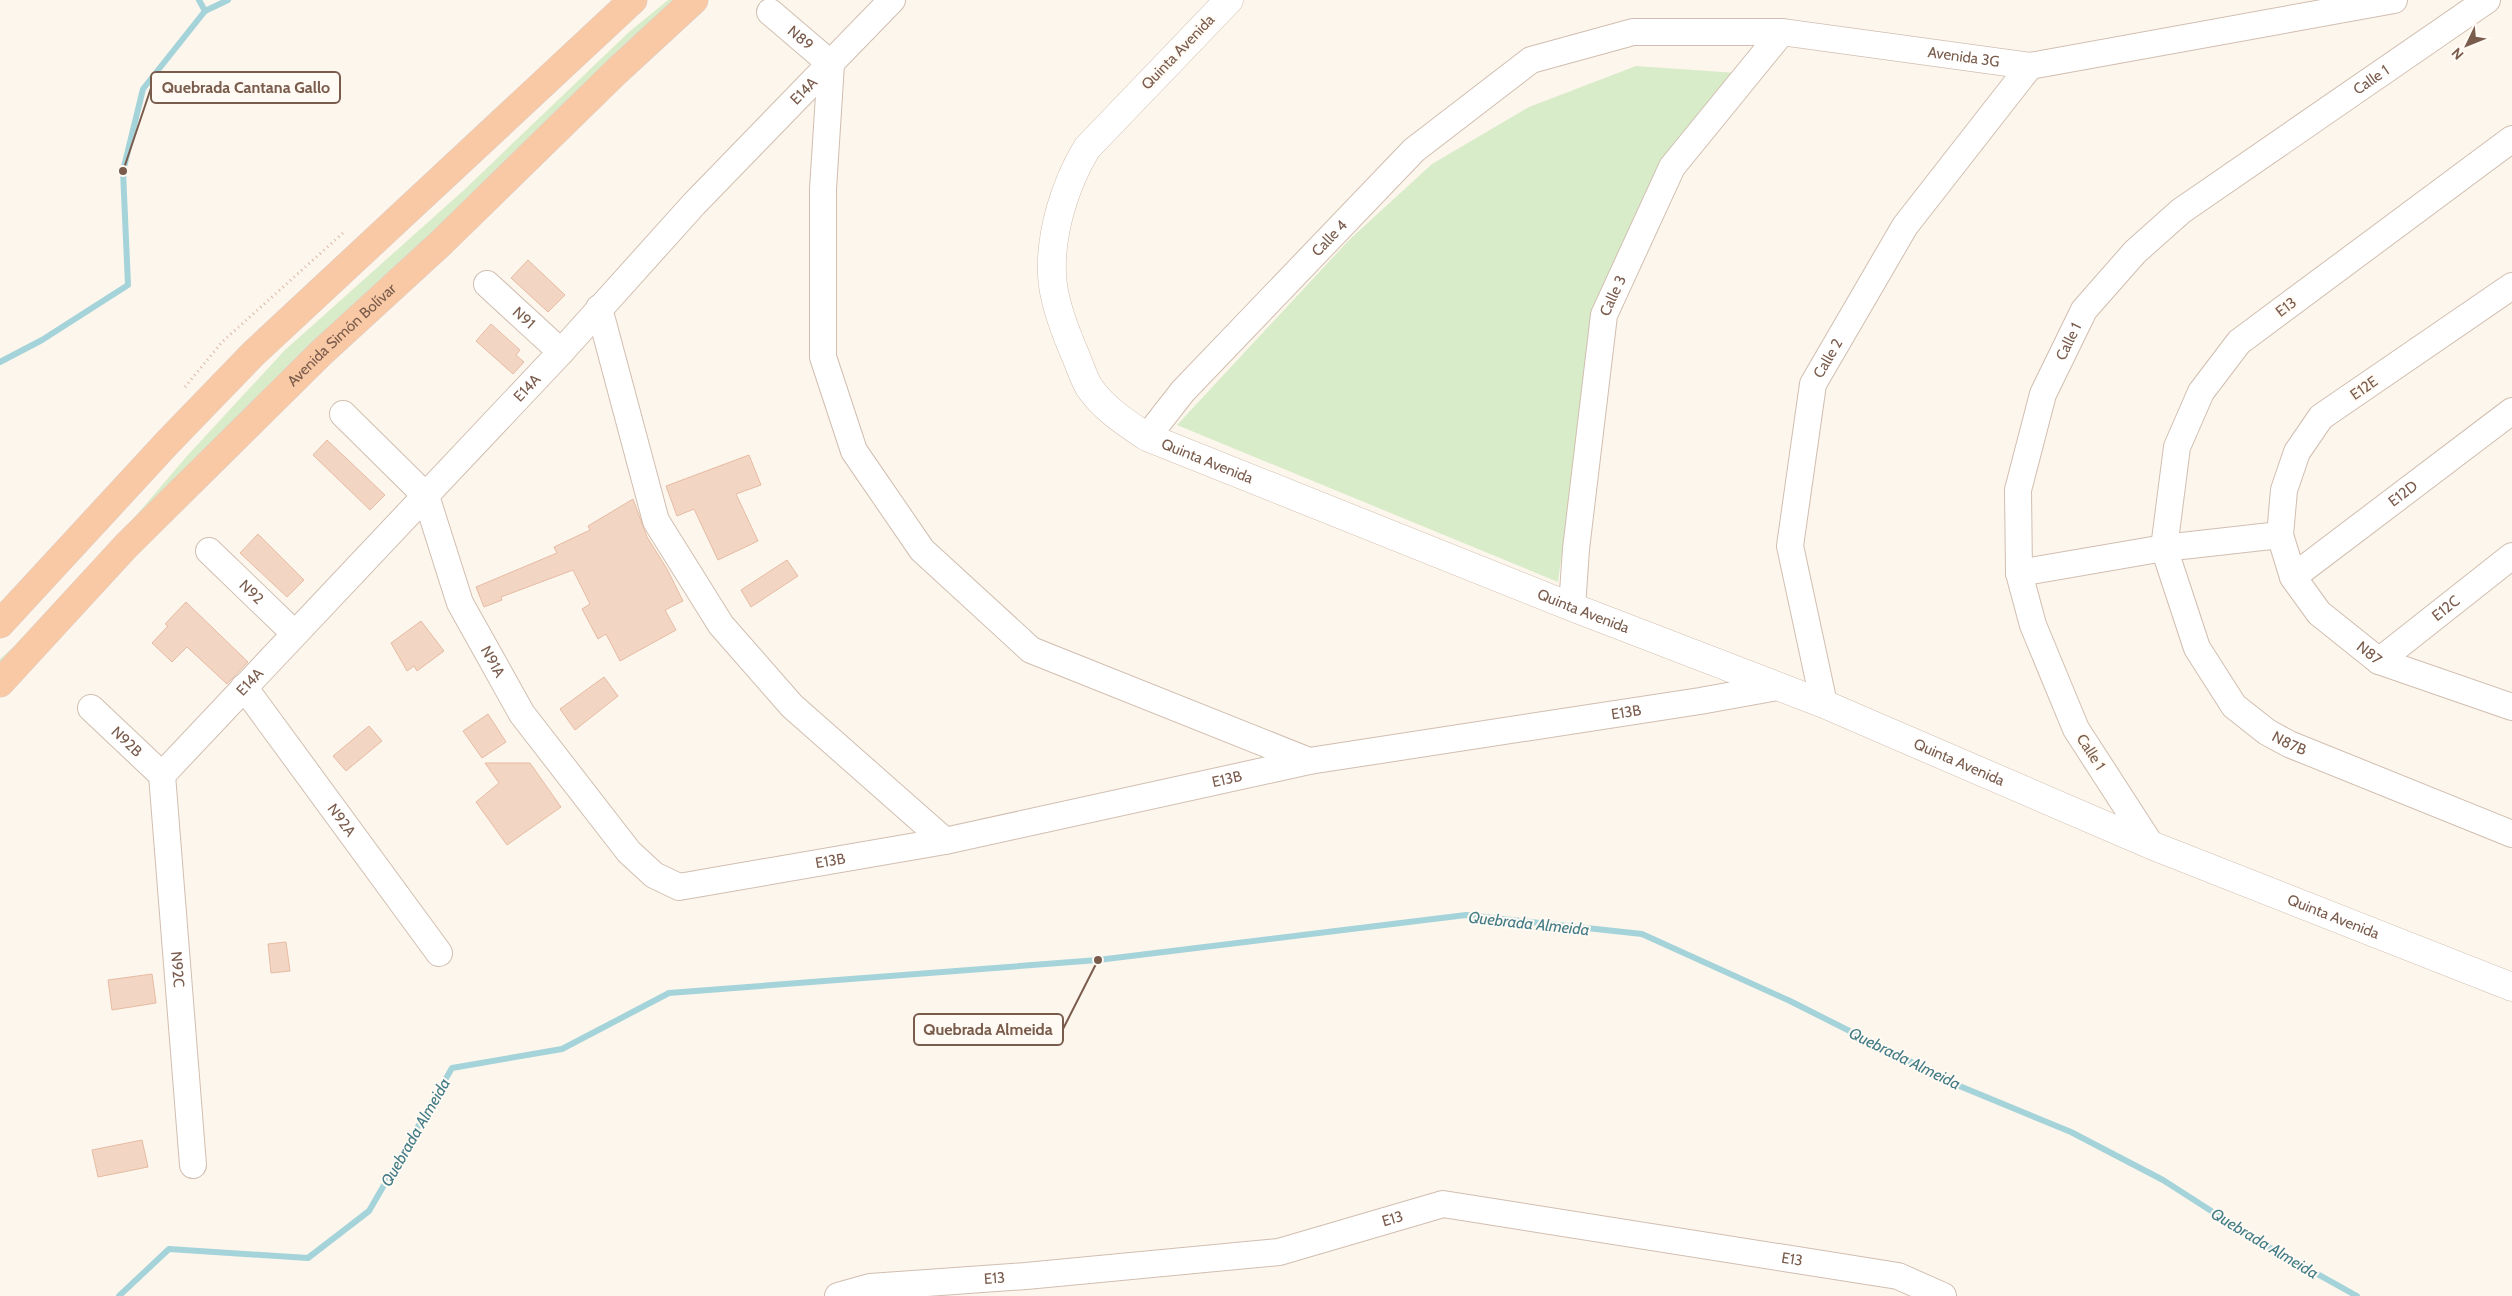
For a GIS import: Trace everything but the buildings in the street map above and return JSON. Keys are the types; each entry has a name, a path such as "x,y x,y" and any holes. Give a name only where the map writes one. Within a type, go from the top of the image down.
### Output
{"highway":[{"path":"0,624 167,443 254,354 633,0"},
{"name":"Avenida Simón Bolívar","path":"0,683 126,546 321,352 441,243 617,71 694,0"}],"street":[{"name":"E14A","path":"162,774 561,352 694,204 892,0"},
{"name":"Quinta Avenida","path":"1229,0 1087,148 1076,166 1063,197 1053,255 1052,277 1066,334 1089,386 1106,407 1147,437 1572,607 1824,704 2152,845 2512,987"},
{"name":"Avenida 3G","path":"1532,60 1633,32 1782,32 2030,66 2394,0"},
{"name":"Calle 1","path":"2152,845 2076,729 2033,625 2019,573 2018,490 2043,394 2084,310 2135,252 2181,211 2487,0"},
{"name":"N89","path":"770,12 831,64"},
{"name":"Calle 3","path":"1572,607 1576,549 1604,315 1672,167 1782,32"},
{"name":"Calle 4","path":"1147,437 1183,391 1414,150 1532,60"},
{"path":"831,64 823,189 823,357 854,451 922,550 1031,650 1308,761"},
{"name":"Calle 2","path":"1824,704 1790,546 1813,384 1905,226 2030,66"},
{"name":"E13","path":"2164,548 2178,448 2201,392 2239,342 2512,138"},
{"name":"N91","path":"487,284 561,352"},
{"name":"E12E","path":"2280,535 2284,490 2297,452 2321,417 2512,286"},
{"path":"599,308 656,522 721,625 792,706 945,840"},
{"name":"E12D","path":"2293,577 2512,411"},
{"name":"N91A","path":"343,414 426,496 460,603 522,714 629,852 654,875 679,887"},
{"path":"2019,573 2164,548 2280,535"},
{"name":"N87","path":"2280,535 2293,577 2319,613 2379,661 2509,703"},
{"name":"N87B","path":"2164,548 2197,648 2234,706 2268,732 2289,744 2512,834"},
{"name":"N92","path":"209,551 294,633"},
{"name":"E12C","path":"2379,661 2512,556"},
{"name":"N92A","path":"244,687 439,953"},
{"name":"E13B","path":"679,887 945,840 1308,761 1700,701 1778,687"},
{"name":"N92B","path":"91,708 162,774"},
{"name":"N92C","path":"162,774 193,1165"},
{"name":"E13","path":"838,1296 1279,1252 1443,1204 1898,1276 1943,1296"}],"green space":[{"path":"668,0 688,0 0,682 0,659 57,608 187,456 285,350 464,190 629,32"},
{"path":"1636,66 1737,73 1593,322 1558,582 1177,425 1349,240 1432,164 1529,107"}],"waterway":[{"path":"199,0 205,11"},
{"path":"0,362 42,340 128,285 123,171 143,89 205,11 228,0"},
{"name":"Quebrada Almeida","path":"119,1296 169,1249 308,1258 369,1211 452,1068 562,1049 669,993 1098,960 1466,915 1642,934 1790,1001 1957,1085 2071,1132 2163,1180 2258,1241 2357,1296"}],"place":[{"name":"Quebrada Cantana Gallo","path":"123,171"},
{"name":"Quebrada Almeida","path":"1098,960"}]}
